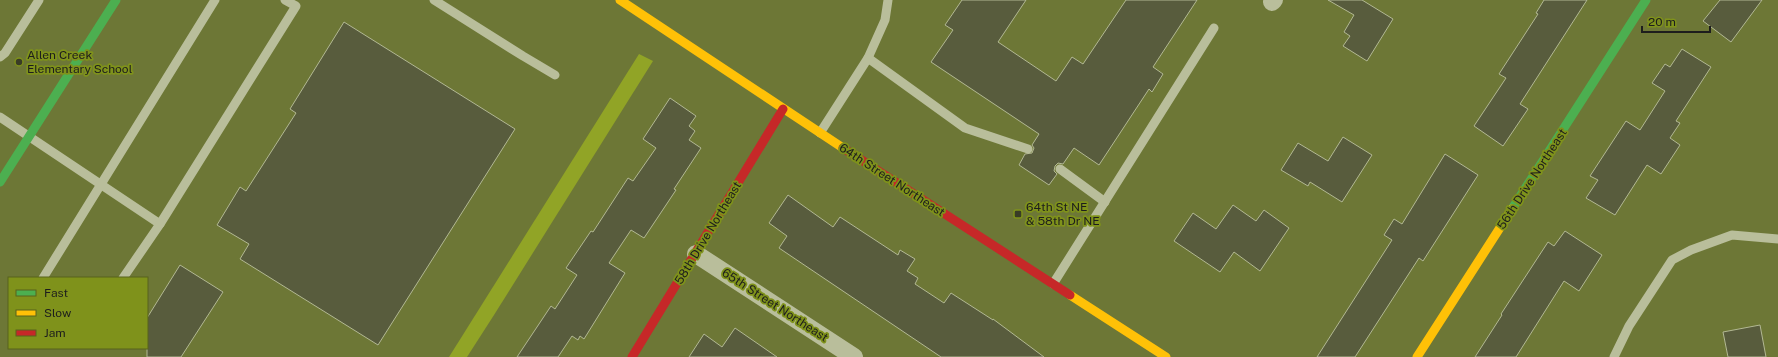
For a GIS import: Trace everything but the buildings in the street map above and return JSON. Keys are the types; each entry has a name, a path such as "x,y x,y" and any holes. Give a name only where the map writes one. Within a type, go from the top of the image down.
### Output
{"street":[{"path":"0,182 116,0"},
{"name":"64th Street Northeast","path":"620,0 782,109 1166,357"},
{"name":"56th Drive Northeast","path":"1417,357 1646,0"},
{"name":"58th Drive Northeast","path":"632,357 696,254 782,109"},
{"name":"65th Street Northeast","path":"696,254 854,357"}],"lane":[{"path":"0,57 5,53 39,0"},
{"path":"44,277 215,0"},
{"path":"124,277 160,224 298,3 285,0"},
{"path":"434,0 555,75"},
{"path":"820,133 868,58 885,20 888,0"},
{"path":"1053,284 1214,28"},
{"path":"868,58 965,128 1028,149"},
{"path":"0,117 160,224"},
{"path":"1060,169 1105,202"},
{"path":"1614,357 1629,326 1672,260 1691,250 1732,235 1778,240"}],"green space":[{"path":"639,54 653,61 494,315 467,357 449,357"}],"traffic: fast":[{"path":"0,182 116,0"},
{"path":"1512,209 1646,0"}],"traffic: slow":[{"path":"620,0 843,148"},
{"path":"1417,357 1512,209"},
{"path":"1070,295 1166,357"}],"traffic: jam":[{"path":"632,357 783,109"},
{"path":"843,148 1070,295"}],"place":[{"name":"Allen Creek Elementary School","path":"19,62"},
{"name":"64th St NE & 58th Dr NE","path":"1018,214"}]}
